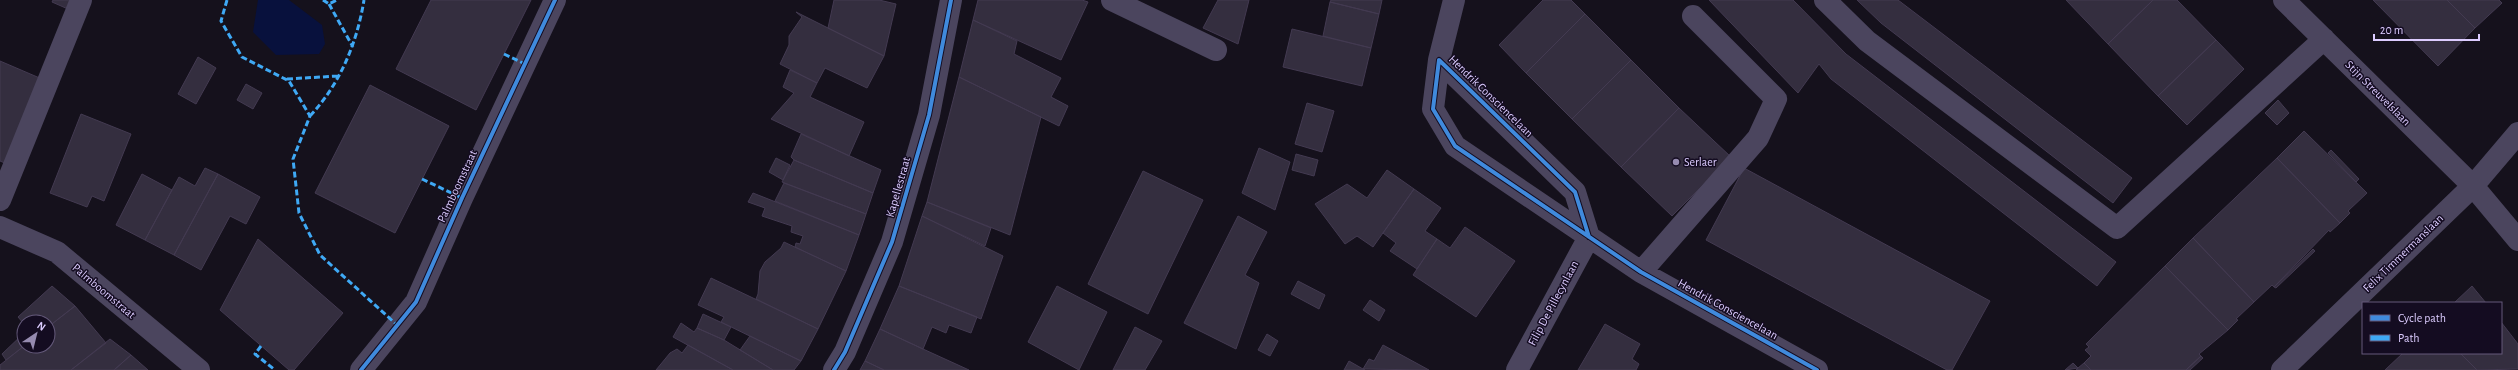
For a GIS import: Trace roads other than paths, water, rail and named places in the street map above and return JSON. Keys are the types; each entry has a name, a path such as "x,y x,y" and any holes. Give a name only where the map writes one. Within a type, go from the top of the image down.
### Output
{"street":[{"path":"0,200 81,0"},
{"name":"Palmboomstraat","path":"361,370 416,302 462,198 555,0"},
{"name":"Kapellestraat","path":"834,370 845,352 892,242 930,115 951,0"},
{"path":"1112,0 1216,50"},
{"name":"Hendrik Consciencelaan","path":"1454,0 1439,60 1433,109 1455,146 1641,272 1817,370"},
{"path":"1825,0 1866,41 2117,228 2324,39"},
{"name":"Stijn Streuvelslaan","path":"2284,0 2473,186 2518,240"},
{"path":"1641,272 1758,138 1776,99 1693,16"},
{"name":"Hendrik Consciencelaan","path":"1439,60 1575,192 1589,237"},
{"name":"Felix Timmermanslaan","path":"2282,370 2473,186 2518,133"},
{"name":"Palmboomstraat","path":"0,227 57,252 199,370"},
{"name":"Filip De Pillecynlaan","path":"1517,370 1589,237"}],"place":[{"name":"Serlaer","path":"1676,162"}]}
